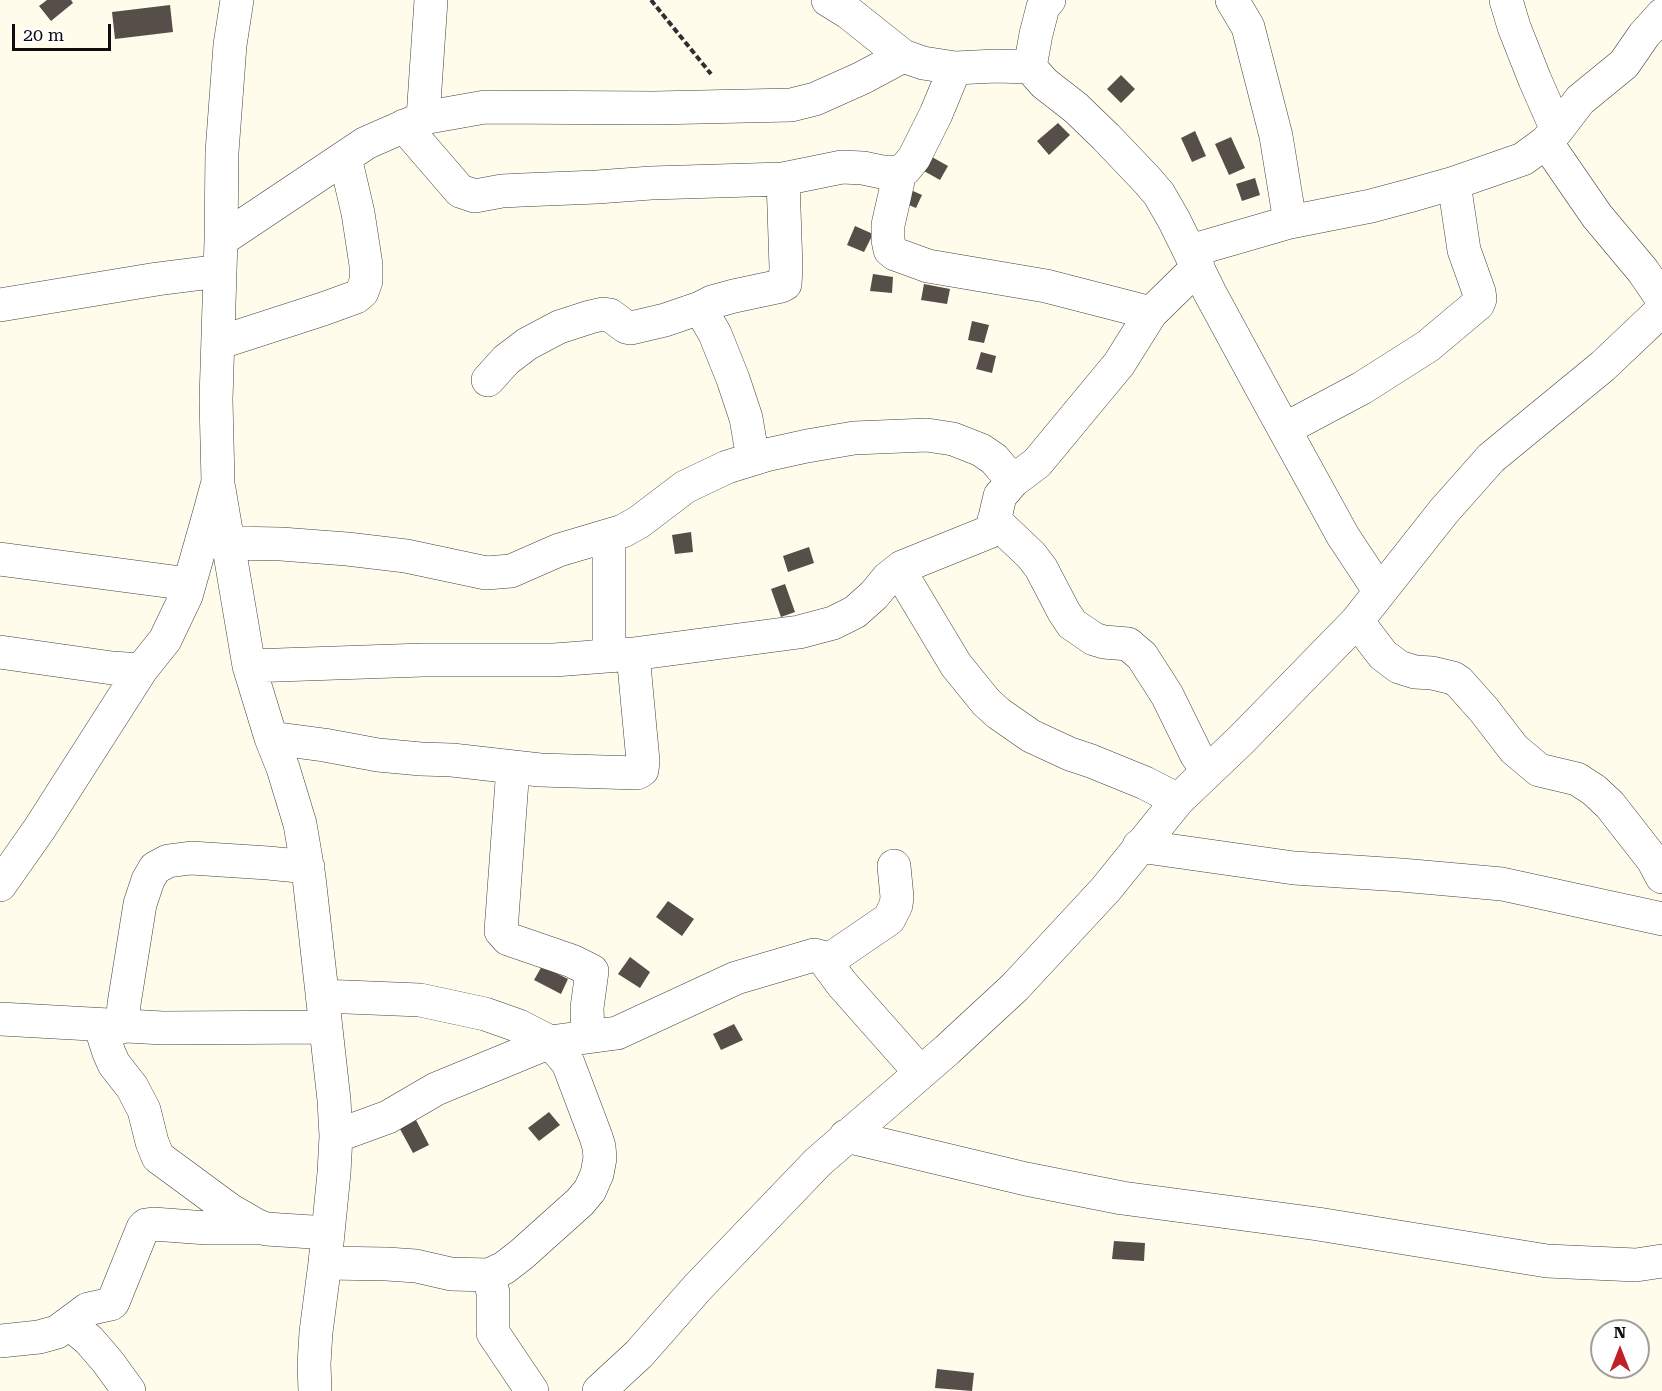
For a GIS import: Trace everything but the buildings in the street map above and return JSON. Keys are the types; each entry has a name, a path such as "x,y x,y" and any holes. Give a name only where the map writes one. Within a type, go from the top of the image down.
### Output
{"street":[{"path":"237,0 222,152 216,400 218,482 249,666 300,824 308,867 334,1100 336,1136 334,1173 315,1342 315,1391"},
{"path":"431,0 413,122 456,186 460,191 470,195 512,190 783,179 842,167 900,172"},
{"path":"828,0 849,13 903,56 923,63 955,68 1030,67 1044,83 1076,108 1106,137 1159,194 1255,378 1343,536 1380,592"},
{"path":"1030,67 1043,7 1049,0"},
{"path":"1232,0 1248,27 1276,136 1290,222"},
{"path":"1506,0 1535,80 1552,136 1597,216 1643,271 1662,299"},
{"path":"249,666 423,660 554,660 621,655 799,632 833,623 855,612 874,596 888,578 898,570 992,530 1000,496 1014,481 1037,463 1101,386 1119,364 1150,313 1194,259 1290,222 1371,206 1454,183 1523,159 1552,136 1580,100 1624,64 1644,35 1662,15"},
{"path":"0,305 157,279 220,256 345,157 366,143 413,122 485,107 655,108 783,105 805,102 862,78 903,56"},
{"path":"955,68 914,158 900,172 888,225 890,250 928,266 1046,286 1150,313"},
{"path":"218,343 323,309 356,297 362,292 366,281 366,265 358,213 345,157"},
{"path":"488,380 506,360 527,344 559,327 590,316 610,315 631,328 665,320 723,299 785,284 783,179"},
{"path":"1285,429 1362,388 1428,346 1478,304 1479,292 1464,250 1454,183"},
{"path":"700,308 715,334 733,379 746,418 753,459"},
{"path":"599,1391 639,1354 698,1287 818,1162 1015,987 1106,889 1178,800 1241,740 1357,621 1444,512 1491,458 1603,366 1662,310"},
{"path":"229,543 347,549 406,556 486,573 511,571 559,550 623,531 639,522 685,487 727,467 807,446 854,438 927,435 952,439 981,450 1014,481"},
{"path":"0,885 40,828 141,670 165,640 189,584 218,482"},
{"path":"994,520 1031,555 1041,568 1072,624 1094,639 1128,644 1142,656 1167,695 1196,754 1207,771"},
{"path":"271,738 378,755 513,767 638,773 642,770 643,761 621,655 609,536"},
{"path":"0,559 189,584"},
{"path":"898,570 956,665 998,713 1031,736 1145,783 1178,800"},
{"path":"1357,621 1383,655 1399,667 1453,678 1459,682 1514,749 1539,770 1577,779 1594,790 1610,805 1653,860 1662,877"},
{"path":"0,652 141,670"},
{"path":"513,767 501,931 508,939 572,961 592,971 587,1008 588,1036"},
{"path":"1139,846 1294,868 1502,884 1662,919"},
{"path":"0,1019 111,1026 324,1012 420,1000 485,1014 519,1026 550,1042 568,1063 596,1137 600,1158 597,1174 590,1190 580,1202 504,1268 489,1275 451,1274 416,1266 387,1264 327,1248 266,1228 231,1210 158,1157 144,1110 132,1087 108,1053 111,1026 124,1004 140,904 148,880 155,868 168,861 190,858 308,867"},
{"path":"826,962 889,919 897,897 894,866"},
{"path":"336,1136 387,1117 436,1089 550,1042 608,1035 626,1029 736,978 814,955 821,956 842,984 920,1072"},
{"path":"846,1136 1026,1179 1122,1198 1318,1224 1547,1262 1636,1265 1662,1262"},
{"path":"0,1341 57,1332 88,1309 113,1302 146,1225 266,1228"},
{"path":"489,1275 493,1293 493,1333 532,1391"},
{"path":"70,1324 89,1340 129,1391"}],"path":[{"path":"651,0 708,69 734,107"}]}
